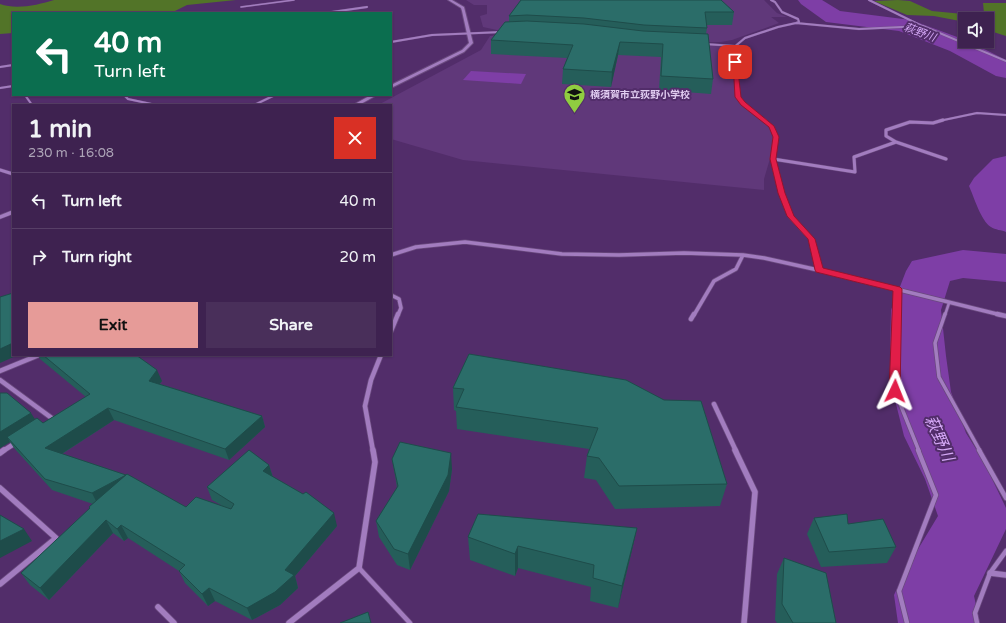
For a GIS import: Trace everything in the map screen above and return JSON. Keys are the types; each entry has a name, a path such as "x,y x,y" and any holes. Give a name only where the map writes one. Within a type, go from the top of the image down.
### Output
{"street":[{"path":"392,86 463,51 471,43 464,11 462,7 450,0"},
{"path":"771,0 776,2 782,12 798,19 799,22 796,24"},
{"path":"869,0 923,26 1006,61"},
{"path":"332,12 367,7"},
{"path":"819,270 811,239 790,216 781,193 773,159 776,137 771,126 743,104 738,97 733,48 745,38 778,27 796,24 859,29 923,26"},
{"path":"392,42 409,38 506,32"},
{"path":"697,44 735,46"},
{"path":"0,67 12,65"},
{"path":"0,88 12,86"},
{"path":"125,96 128,99 151,104"},
{"path":"256,104 273,96"},
{"path":"357,104 373,96"},
{"path":"946,159 896,142 886,136 886,130 910,122 933,123 977,113 1006,115"},
{"path":"773,159 855,172 854,156 896,142"},
{"path":"0,170 12,174"},
{"path":"0,217 12,212"},
{"path":"392,255 416,248 465,242 562,254 618,255 684,253 743,255 819,270 1006,316"},
{"path":"691,319 714,281 736,269 743,255"},
{"path":"392,296 399,299 400,308 392,328"},
{"path":"0,371 37,356"},
{"path":"289,623 359,568 375,462 365,406 371,380 381,356"},
{"path":"0,380 53,419 46,423"},
{"path":"714,404 755,492 744,623"},
{"path":"0,453 20,440"},
{"path":"0,488 56,538 0,584"},
{"path":"990,573 1006,575"},
{"path":"158,607 174,623"}],"lane":[{"path":"241,7 294,0"},
{"path":"897,289 895,391 936,495 899,591 907,623"},
{"path":"949,303 935,343 939,377 1006,498"},
{"path":"977,623 975,613 990,573 1006,551"},
{"path":"359,568 410,623"}],"shaded area":[{"path":"466,0 764,0 777,13 787,17 771,17 779,23 732,40 721,42 704,42 533,29 497,30 483,27 480,16 487,14 487,5 474,5"},
{"name":"横須賀市立荻野小学校","path":"542,33 643,42 722,46 731,49 737,99 769,122 776,138 764,179 764,190 463,160 392,139 392,104 380,104 481,50 490,36"},
{"path":"471,71 526,74 521,84 463,80"}],"green space":[{"path":"54,0 236,0 187,5 175,11 168,12 12,12 12,33 0,34 0,4 13,7 34,5"},
{"path":"874,1 910,1 932,11 958,14 958,21 934,16 907,15"},
{"path":"983,3 1006,3 1006,36 994,32 994,12 984,12"}],"building":[{"path":"521,0 721,0 734,12 705,12 707,28 644,25 584,18 527,15 509,16"},
{"path":"527,21 584,24 643,31 708,34 713,79 661,76 663,44 620,42 612,72 563,69 573,45 491,40 505,22"},
{"path":"12,293 12,343 0,349 0,297"},
{"path":"469,354 626,380 664,400 701,401 727,484 619,486 599,458 587,456 598,428 456,407 464,389 453,388"},
{"path":"44,356 137,356 157,370 149,381 262,416 225,449 108,408 45,448 126,475 92,493 45,479 7,437 37,418 43,423 90,394"},
{"path":"0,393 7,393 31,413 0,432"},
{"path":"400,442 451,453 448,475 408,554 394,549 376,521 398,486 392,459"},
{"path":"249,450 269,465 263,471 303,494 306,492 334,513 285,570 294,575 275,592 247,608 209,588 202,594 179,571 185,565 121,525 117,529 106,520 40,588 21,573 90,508 89,507 127,474 186,507 196,497 231,509 234,504 207,487"},
{"path":"478,514 637,528 622,586 593,578 594,565 518,546 515,554 468,537"},
{"path":"847,514 848,524 883,519 896,547 829,552 814,518"},
{"path":"0,515 24,529 0,541"},
{"path":"784,558 826,573 836,623 793,623 782,604"},
{"path":"368,612 371,623 340,623"}],"waterway":[{"name":"萩野川","path":"808,0 834,17 903,25 959,46 1006,70"},
{"name":"萩野川","path":"1006,167 988,186 1002,215 1006,219"},
{"name":"萩野川","path":"939,623 934,595 975,519 959,479 936,436 922,392 918,356 916,310 929,271 963,264 1006,268"}],"place":[{"name":"横須賀市立荻野小学校","path":"574,114"}],"route":[{"path":"735,62 738,97 743,104 771,126 776,137 773,159 781,193 790,216 811,239 819,270 897,289 895,391"}]}
